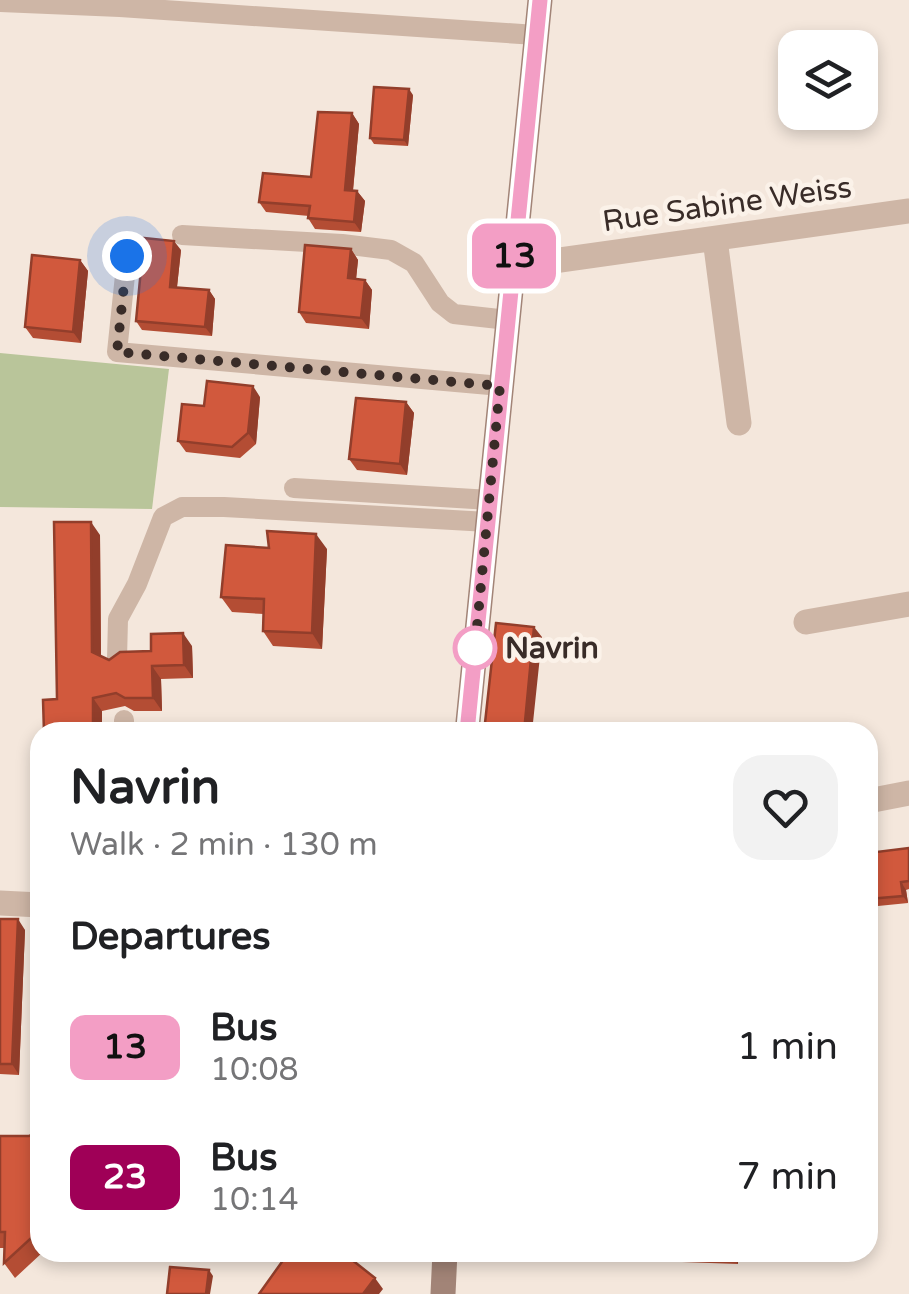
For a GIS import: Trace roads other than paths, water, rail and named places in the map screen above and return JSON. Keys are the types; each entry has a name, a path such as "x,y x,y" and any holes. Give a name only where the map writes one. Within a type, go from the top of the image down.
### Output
{"main road":[{"path":"468,722 540,0"},
{"path":"443,1294 445,1262"}],"street":[{"name":"Rue Sabine Weiss","path":"553,261 909,210"},
{"path":"716,239 739,423"},
{"path":"806,622 909,604"},
{"path":"878,799 909,793"},
{"path":"0,903 30,904"}],"lane":[{"path":"0,2 536,35"},
{"path":"182,235 391,250 414,262 440,303 454,314 508,320"},
{"path":"127,256 117,352 500,386"},
{"path":"294,488 489,511"},
{"path":"117,660 118,620 163,517 182,507 489,511"}],"place":[{"name":"Navrin","path":"475,648"}]}
